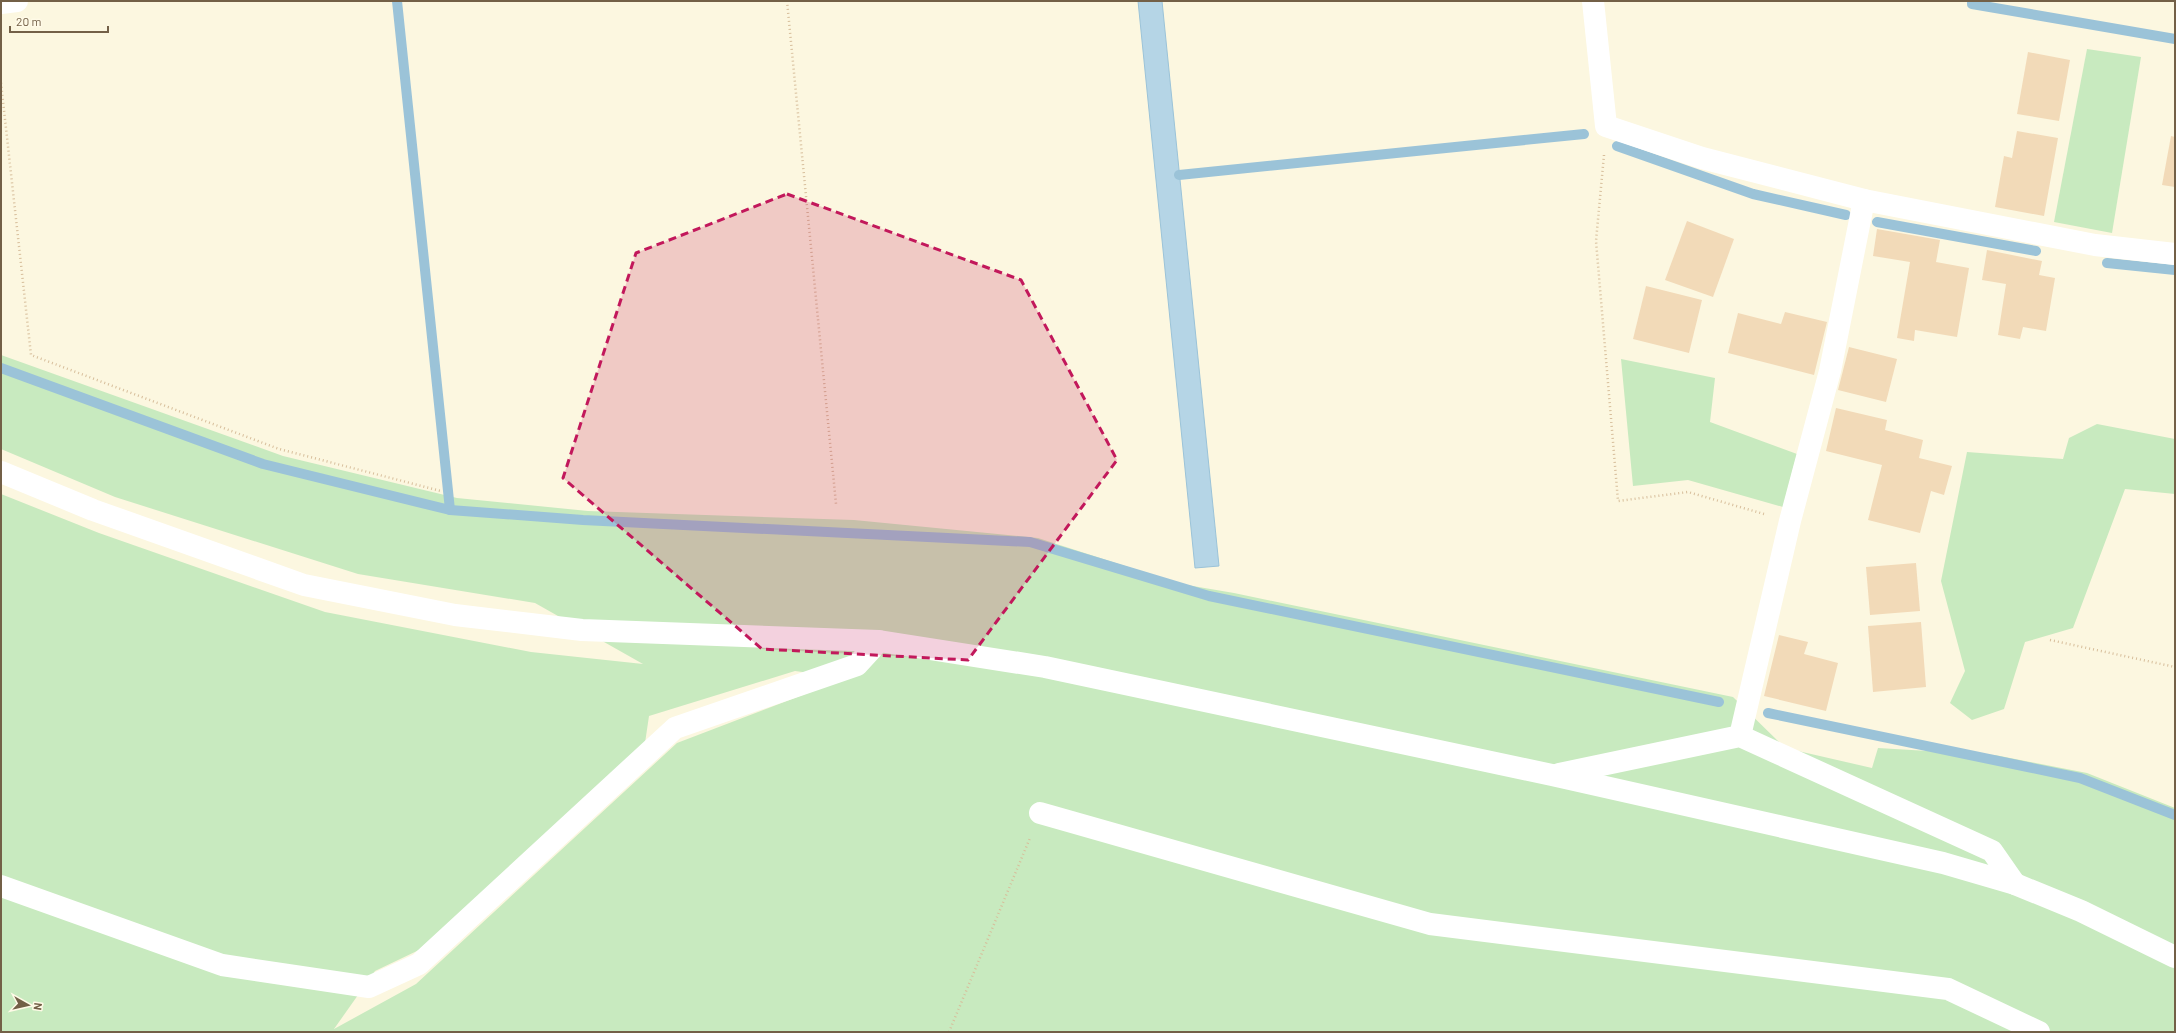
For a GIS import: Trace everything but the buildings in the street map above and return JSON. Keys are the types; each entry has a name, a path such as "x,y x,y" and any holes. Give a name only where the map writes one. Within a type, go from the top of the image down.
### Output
{"street":[{"path":"1,3 17,1"},
{"path":"1593,1 1606,126 1702,158 1864,200 2095,245 2175,254"},
{"path":"1740,736 1790,521 1830,371 1864,200"},
{"path":"1,472 93,510 304,585 440,612 582,630 879,641 1045,667 1552,775 1943,863 2015,884 2081,911 2175,957"},
{"path":"1,886 222,965 369,988 419,964 675,728 857,666 879,641"},
{"path":"1552,775 1740,736 1992,851 2015,884"},
{"path":"1040,813 1430,924 1948,989 2038,1032"}],"path":[{"path":"787,1 836,504"},
{"path":"1,83 30,355 279,449 441,491"},
{"path":"1606,126 1596,241 1618,501 1688,492 1790,521"},
{"path":"2050,640 2175,667"},
{"path":"949,1032 1040,813"}],"highlighted area":[{"path":"787,194 1021,280 1117,460 968,660 762,649 563,478 636,253"}],"green space":[{"path":"2087,49 2141,57 2112,233 2054,222"},
{"path":"1,355 283,456 457,498 588,511 854,520 1038,538 1181,584 1234,593 1733,697 1785,748 1872,768 1878,748 1995,755 2087,773 2175,808 2175,1032 1,1032 1,494 99,533 325,612 531,652 643,664 535,603 358,574 115,497 1,449","holes":["795,671 847,678 677,743 416,984 334,1029 375,971 419,950 645,743 649,716"]},
{"path":"1621,359 1715,378 1710,422 1797,454 1783,507 1688,480 1633,486"},
{"path":"2097,424 2175,439 2175,494 2125,489 2073,628 2025,642 2004,709 1972,720 1950,703 1965,671 1941,581 1967,452 2063,459 2069,438"}],"water":[{"path":"1138,1 1162,1 1219,566 1195,568"}],"waterway":[{"path":"397,1 450,510"},
{"path":"1972,1 1972,4 2175,39"},
{"path":"1179,175 1584,134"},
{"path":"1617,146 1753,194 1846,215"},
{"path":"1877,222 2036,251"},
{"path":"2107,263 2175,270"},
{"path":"1,368 263,464 450,510 583,520 1030,542 1209,596 1719,702"},
{"path":"1768,713 2080,778 2175,815"}]}
